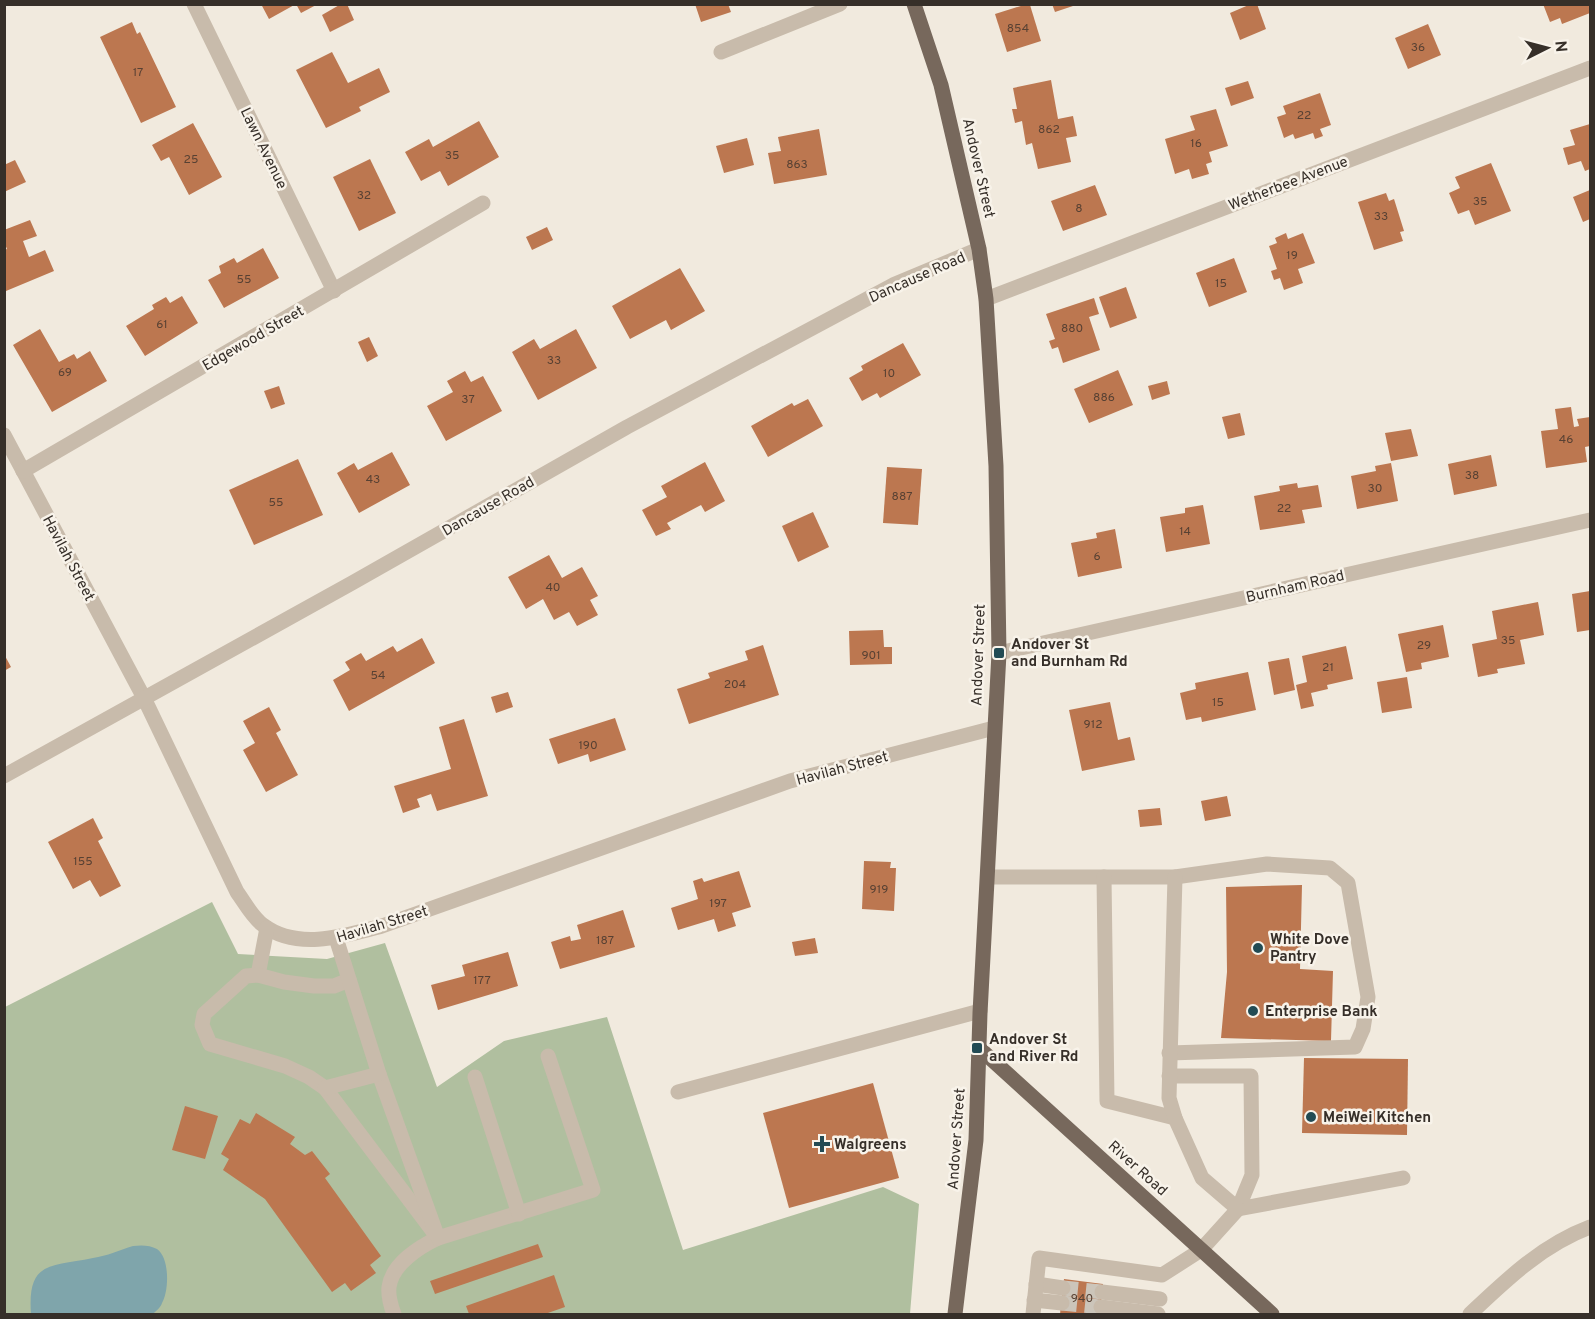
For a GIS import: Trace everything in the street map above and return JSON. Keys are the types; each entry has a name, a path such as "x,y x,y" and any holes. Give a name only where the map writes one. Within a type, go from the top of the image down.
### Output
{"main road":[{"name":"Andover Street","path":"914,4 941,85 979,249 986,298 996,466 999,653 980,1011 976,1140 955,1314"},
{"name":"River Road","path":"979,1048 1272,1314"}],"street":[{"name":"Lawn Avenue","path":"194,4 334,291"},
{"path":"720,52 840,4"},
{"name":"Wetherbee Avenue","path":"986,298 1590,68"},
{"name":"Edgewood Street","path":"23,471 483,203"},
{"name":"Dancause Road","path":"4,776 352,584 627,428 893,285 979,249"},
{"name":"Havilah Street","path":"4,435 144,698 237,892 253,916 267,928 286,936 306,939 336,938 382,926 790,781 994,728"},
{"name":"Burnham Road","path":"999,653 1590,520"},
{"path":"988,877 1175,877 1267,864 1330,868 1348,884 1368,997 1364,1029 1355,1047 1169,1053"},
{"path":"1104,877 1107,1101 1175,1118"},
{"path":"1175,877 1169,1098 1175,1118 1202,1178 1238,1209"},
{"path":"258,975 267,928"},
{"path":"336,938 379,1074 438,1238"},
{"path":"349,980 334,986 314,986 284,982 258,975 246,976 204,1014 202,1025 205,1036 210,1044 285,1066 309,1077 325,1088 438,1238"},
{"path":"678,1092 980,1011"},
{"path":"394,1314 389,1286 397,1269 419,1247 438,1238 593,1190 548,1056"},
{"path":"325,1088 379,1074"},
{"path":"1063,1295 1034,1299 1039,1258 1162,1275 1201,1250 1238,1209 1252,1175 1251,1076 1169,1076"},
{"path":"475,1077 519,1214"},
{"path":"1238,1209 1403,1178"},
{"path":"1470,1314 1538,1254 1575,1232 1590,1227"},
{"path":"1102,1300 1159,1309 1162,1275"}],"green space":[{"path":"212,902 238,954 327,959 385,943 437,1087 504,1041 607,1017 683,1250 883,1187 919,1204 910,1314 5,1314 5,1007"}],"water":[{"path":"133,1246 157,1249 164,1260 167,1275 166,1291 161,1304 153,1314 31,1314 33,1284 45,1269 54,1265 103,1256"}],"building":[{"path":"261,4 296,4 269,19"},
{"path":"296,4 318,4 301,13"},
{"path":"341,4 347,4 354,20 330,32 322,15"},
{"path":"695,4 728,4 731,12 701,22"},
{"path":"1052,4 1076,4 1076,5 1055,12"},
{"path":"1251,4 1257,4 1266,29 1240,40 1230,13"},
{"path":"1543,4 1590,4 1590,13 1562,24 1560,18 1550,22"},
{"path":"1030,5 1041,41 1007,52 995,14"},
{"path":"132,22 137,34 140,32 176,107 141,123 100,37"},
{"path":"1428,24 1441,55 1408,69 1395,38"},
{"path":"332,52 348,83 379,68 390,92 359,107 361,111 326,128 296,70"},
{"path":"1051,80 1058,119 1073,116 1077,136 1066,138 1071,162 1038,169 1032,143 1026,145 1022,121 1015,123 1012,109 1017,109 1013,88"},
{"path":"1248,81 1254,98 1231,106 1225,88"},
{"path":"1320,93 1331,125 1320,129 1323,136 1315,139 1313,133 1295,139 1293,134 1284,138 1277,117 1286,114 1283,106"},
{"path":"1216,109 1228,146 1209,152 1212,162 1206,164 1209,174 1192,179 1189,169 1175,174 1165,139 1195,130 1190,116"},
{"path":"479,121 499,157 448,186 440,171 421,181 405,152 429,139 433,147"},
{"path":"193,123 222,177 189,195 169,157 161,161 152,145"},
{"path":"1590,124 1590,169 1585,171 1581,161 1568,165 1563,148 1575,145 1570,130"},
{"path":"819,129 827,175 774,184 768,153 781,151 778,137"},
{"path":"747,138 754,165 724,173 716,146"},
{"path":"370,159 396,213 359,231 333,177"},
{"path":"15,160 26,182 4,192 4,165"},
{"path":"1491,163 1511,211 1475,225 1469,210 1458,214 1449,193 1460,188 1455,177"},
{"path":"1095,185 1107,215 1063,231 1051,201"},
{"path":"1590,190 1590,219 1583,222 1573,197"},
{"path":"1386,193 1389,201 1394,199 1404,231 1400,232 1403,241 1374,250 1358,202"},
{"path":"30,220 37,236 23,241 29,257 45,250 54,271 6,291 4,250 7,249 4,242 4,230"},
{"path":"547,227 553,240 532,250 526,237"},
{"path":"1286,233 1288,239 1303,233 1315,263 1298,269 1303,283 1284,290 1280,278 1274,280 1271,271 1277,269 1269,246 1277,243 1275,238"},
{"path":"263,248 279,278 224,308 208,280 221,273 219,266 234,258 237,263"},
{"path":"1234,258 1247,292 1209,307 1196,273"},
{"path":"680,268 705,311 671,330 666,320 630,339 612,306"},
{"path":"1126,287 1137,318 1110,328 1099,297"},
{"path":"182,296 198,323 145,356 126,326 154,309 152,305 166,297 170,303"},
{"path":"1094,298 1099,314 1089,317 1100,350 1063,363 1058,347 1052,349 1049,341 1055,339 1046,314"},
{"path":"40,329 59,362 74,354 77,359 90,351 107,381 52,412 13,345"},
{"path":"576,329 597,368 538,400 512,352 534,339 540,349"},
{"path":"369,337 378,356 367,362 358,342"},
{"path":"903,343 921,375 880,398 877,393 862,401 849,378 863,370 861,366"},
{"path":"1118,370 1133,405 1089,423 1074,389"},
{"path":"465,371 471,382 483,376 502,411 446,441 427,406 453,392 447,381"},
{"path":"1167,381 1170,394 1152,400 1148,386"},
{"path":"279,386 285,404 271,409 264,391"},
{"path":"808,399 823,426 768,457 751,426 792,403 794,406"},
{"path":"1571,407 1574,427 1579,426 1577,419 1590,417 1590,446 1585,447 1587,462 1546,468 1541,431 1558,429 1555,409"},
{"path":"1240,413 1245,435 1228,439 1222,417"},
{"path":"1411,429 1418,456 1391,461 1385,433"},
{"path":"392,452 410,485 359,513 337,473 354,463 358,470"},
{"path":"1491,455 1497,486 1454,495 1448,464"},
{"path":"298,459 323,515 254,545 229,490"},
{"path":"705,462 725,501 705,512 701,505 667,523 671,529 656,536 642,510 667,497 661,486"},
{"path":"1391,463 1398,501 1357,509 1351,476 1376,471 1375,466"},
{"path":"887,467 922,469 918,525 883,523"},
{"path":"1297,483 1298,488 1318,485 1322,507 1302,510 1305,523 1260,530 1254,496 1280,491 1279,486"},
{"path":"1203,505 1210,544 1166,552 1160,517 1185,513 1185,508"},
{"path":"813,512 829,547 798,562 782,526"},
{"path":"1115,529 1122,568 1078,577 1071,543 1097,538 1096,533"},
{"path":"549,555 562,578 582,567 598,596 590,600 598,615 577,626 569,612 554,620 543,599 526,609 508,577"},
{"path":"1590,591 1590,630 1577,632 1572,594"},
{"path":"1538,602 1544,635 1520,640 1525,664 1497,669 1498,673 1478,677 1472,644 1497,639 1492,611"},
{"path":"1443,625 1449,657 1421,663 1422,669 1406,672 1398,634"},
{"path":"883,630 884,647 892,647 892,664 850,665 849,631"},
{"path":"422,638 435,663 349,711 333,680 350,670 345,662 361,653 366,661 393,646 397,652"},
{"path":"763,645 779,695 689,724 677,689 710,678 708,673 748,660 745,651"},
{"path":"1346,646 1353,679 1327,685 1328,689 1311,693 1314,706 1301,709 1296,685 1307,682 1302,656"},
{"path":"4,654 11,667 4,671"},
{"path":"1289,658 1295,690 1274,695 1268,662"},
{"path":"1248,672 1256,710 1202,722 1201,717 1186,720 1180,693 1196,689 1195,683"},
{"path":"1407,677 1412,708 1382,713 1377,682"},
{"path":"508,692 513,707 496,713 491,697"},
{"path":"1110,702 1118,740 1130,737 1135,760 1082,771 1069,710"},
{"path":"269,707 281,730 276,733 298,775 266,792 243,750 255,743 243,721"},
{"path":"615,718 626,750 590,762 588,754 558,764 549,739"},
{"path":"464,719 488,796 437,811 431,794 417,799 420,807 403,813 394,786 451,769 439,727"},
{"path":"1227,796 1231,816 1205,821 1201,801"},
{"path":"1160,808 1162,825 1140,827 1138,810"},
{"path":"93,818 103,838 98,841 121,886 100,897 90,880 73,889 48,842"},
{"path":"864,861 891,862 890,868 896,868 894,911 862,909"},
{"path":"739,871 751,907 732,913 736,926 718,932 714,919 678,930 671,908 698,899 693,881 702,878 704,882"},
{"path":"1302,885 1300,969 1333,971 1331,1041 1221,1038 1227,972 1226,887"},
{"path":"623,910 635,947 560,969 551,942 570,936 571,941 581,939 577,925"},
{"path":"815,938 818,953 795,956 792,942"},
{"path":"508,952 518,986 438,1010 431,985 465,976 462,965"},
{"path":"1304,1058 1408,1059 1407,1135 1302,1133"},
{"name":"Walgreens","path":"873,1083 899,1178 789,1208 763,1113"},
{"path":"185,1106 218,1116 205,1159 172,1150"},
{"path":"256,1113 295,1137 290,1144 305,1155 312,1151 330,1174 325,1178 381,1256 370,1265 376,1273 351,1291 345,1283 332,1292 265,1199 223,1170 229,1159 221,1154 240,1119 250,1124"},
{"path":"538,1244 543,1257 435,1294 430,1281"},
{"path":"554,1275 565,1307 545,1314 469,1314 466,1306"},
{"path":"1064,1279 1103,1284 1100,1314 1060,1314"}],"tunnel":[{"path":"1063,1288 1102,1292"},
{"path":"1062,1303 1101,1307"}],"place":[{"name":"Andover St and Burnham Rd","path":"999,653"},
{"name":"White Dove Pantry","path":"1258,948"},
{"name":"Enterprise Bank","path":"1253,1011"},
{"name":"Andover St and River Rd","path":"977,1048"},
{"name":"MeiWei Kitchen","path":"1311,1117"},
{"name":"Walgreens","path":"822,1144"}]}
